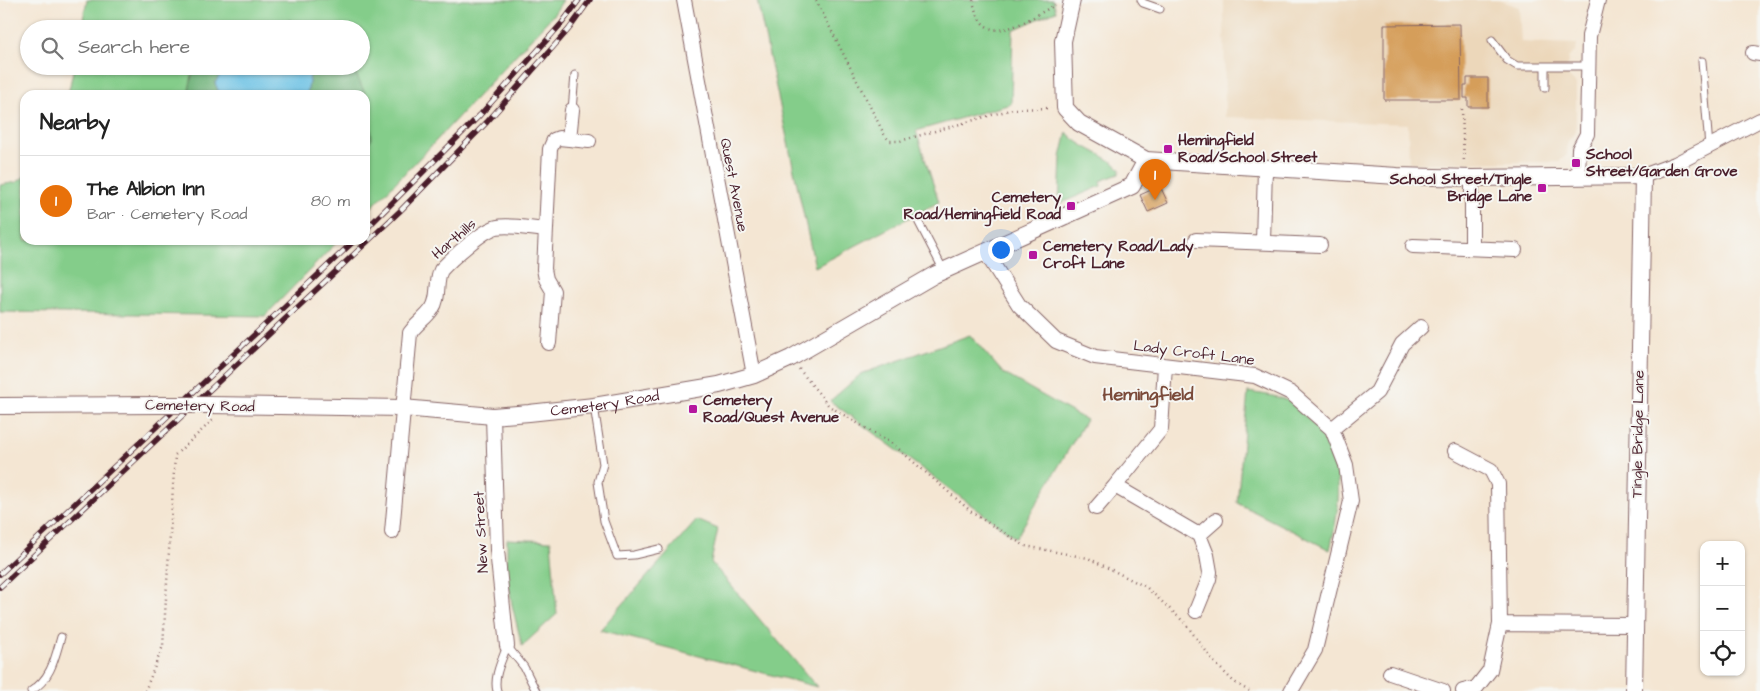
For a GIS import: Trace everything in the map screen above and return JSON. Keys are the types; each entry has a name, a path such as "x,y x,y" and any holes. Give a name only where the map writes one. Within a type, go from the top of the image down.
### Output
{"street":[{"name":"Quest Avenue","path":"684,0 754,375"},
{"path":"1578,176 1578,149 1587,134 1589,36 1598,0"},
{"path":"1064,2 1065,108 1079,123 1146,160 1397,176 1468,178 1644,176 1675,164 1760,120"},
{"path":"569,139 572,110"},
{"path":"549,343 553,290 544,275 550,149 554,140 560,138 589,141"},
{"name":"Cemetery Road","path":"0,406 208,405 228,407 403,408 493,416 529,414 594,406 718,385 754,375 791,358 944,271 1132,186 1146,160"},
{"path":"1263,242 1265,168"},
{"name":"Tingle Bridge Lane","path":"1634,691 1644,176"},
{"path":"1468,178 1472,248"},
{"name":"Harthills","path":"392,532 410,333 415,325 432,309 436,299 438,277 441,270 481,235 491,229 499,226 545,230"},
{"path":"1196,240 1320,245"},
{"path":"1413,246 1515,250"},
{"name":"Lady Croft Lane","path":"986,253 1019,305 1056,341 1095,357 1255,376 1292,393 1332,428 1346,465 1351,501 1315,650 1291,691"},
{"path":"1332,428 1377,392 1402,344 1421,327"},
{"path":"1096,508 1161,429 1165,366"},
{"name":"New Street","path":"493,416 497,550 507,646"},
{"path":"1455,451 1491,470 1498,484 1500,624 1490,670 1476,688 1463,691"},
{"path":"1115,486 1199,535 1207,555 1209,579 1196,611"},
{"path":"1199,535 1216,520"},
{"path":"1500,624 1634,625"},
{"path":"1390,673 1443,691"}],"lane":[{"path":"1141,0 1143,3 1160,9"},
{"path":"1492,40 1507,60 1516,66 1588,66"},
{"path":"1702,61 1709,147"},
{"path":"1545,66 1545,88"},
{"path":"572,110 575,75"},
{"path":"918,221 944,271"},
{"path":"594,406 603,464 598,482 604,521 617,556 634,555 659,549"},
{"path":"31,691 40,686 49,675 60,638"},
{"path":"497,691 498,669 507,646 524,667 536,691"}],"path":[{"path":"816,0 885,136 890,141 900,141 1013,109 1065,108"},
{"path":"973,0 975,10 982,22 992,28 1004,31 1017,27 1064,2"},
{"path":"1462,109 1468,178"},
{"path":"791,358 829,406 894,446 974,514 1025,546 1088,558 1146,587 1186,623 1215,663 1234,682 1249,691"},
{"path":"145,691 163,646 175,455 228,407"}],"shaded area":[{"path":"1224,0 1499,0 1519,7 1521,42 1577,44 1576,51 1568,58 1567,75 1576,84 1576,131 1568,141 1567,155 1558,162 1409,163 1408,124 1225,117"}],"green space":[{"path":"87,0 563,0 554,14 370,209 370,90 69,90 72,75 370,75 370,20 83,20"},
{"path":"757,0 1053,0 1056,11 1013,30 1011,104 916,131 939,202 815,267"},
{"path":"192,75 220,75 215,83 218,90 189,90"},
{"path":"310,75 356,75 364,90 308,90"},
{"path":"370,122 372,139 370,141"},
{"path":"1067,132 1079,143 1111,161 1120,170 1119,174 1100,181 1101,186 1059,204 1061,157"},
{"path":"20,180 20,245 334,245 265,316 0,312 0,185"},
{"path":"970,335 1003,373 1086,420 1016,538 830,401 861,374"},
{"path":"1248,392 1277,397 1292,404 1321,434 1330,449 1338,481 1338,498 1337,515 1330,550 1237,503"},
{"path":"697,520 718,529 711,562 817,687 600,630"},
{"path":"507,539 551,541 557,614 522,646 512,605 507,573"}],"water":[{"path":"220,75 310,75 308,90 218,90 215,83"}],"building":[{"path":"1460,24 1461,100 1384,100 1384,25"},
{"path":"1467,78 1488,78 1488,107 1468,107 1468,98 1464,98 1464,85 1467,85"},
{"path":"1160,186 1168,203 1148,212 1140,195"}],"railway":[{"path":"370,225 480,115 562,23 579,0"},
{"path":"370,239 487,122 569,29 590,0"},
{"path":"0,574 350,245"},
{"path":"0,587 364,245"}],"place":[{"name":"Hemingfield Road/School Street","path":"1168,149"},
{"name":"School Street/Garden Grove","path":"1576,163"},
{"name":"School Street/Tingle Bridge Lane","path":"1542,188"},
{"name":"The Albion Inn","path":"1155,200"},
{"name":"Cemetery Road/Hemingfield Road","path":"1071,206"},
{"name":"Cemetery Road/Lady Croft Lane","path":"1033,255"},
{"name":"Cemetery Road/Quest Avenue","path":"693,409"}],"district":[{"name":"Hemingfield","path":"1148,394"}]}
